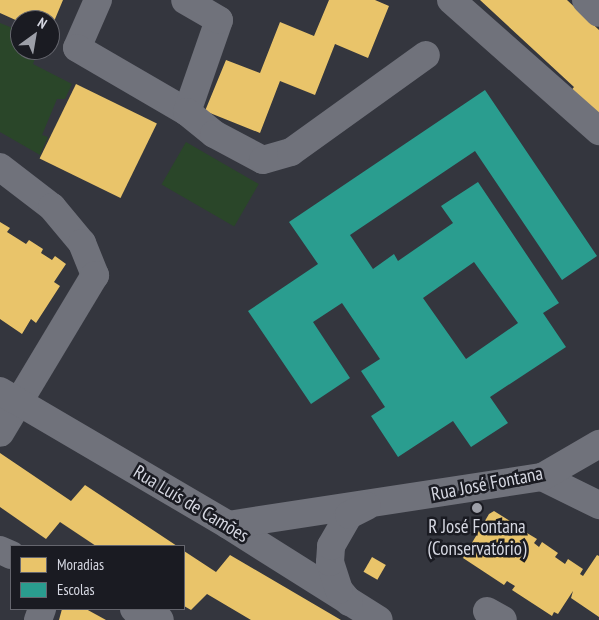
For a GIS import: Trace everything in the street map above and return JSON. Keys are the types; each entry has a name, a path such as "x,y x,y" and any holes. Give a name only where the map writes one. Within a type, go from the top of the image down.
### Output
{"street":[{"path":"98,0 77,48 188,112 214,134 263,160 291,152 426,55"},
{"path":"185,0 219,20 188,112"},
{"path":"451,0 599,131"},
{"path":"586,0 599,13"},
{"path":"0,433 10,397 94,275 82,243 52,207 4,175"},
{"name":"Rua Luís de Camões","path":"10,397 228,525 379,620"},
{"name":"Rua José Fontana","path":"228,525 542,477 599,444"},
{"path":"542,477 599,505"},
{"name":"Rua José Fontana","path":"350,603 336,580 330,562 331,546 349,515 368,505"},
{"path":"136,610 160,620"}],"green space":[{"path":"0,23 10,27 10,60 34,60 33,64 72,84 65,99 57,99 42,135 48,137 40,155 0,132"},
{"path":"186,142 259,184 234,226 162,184"}],"building: Moradias":[{"path":"0,0 63,0 59,10 10,10 10,18 0,13"},
{"path":"329,0 375,0 389,6 368,58 335,44 315,95 280,81 260,133 205,111 226,60 260,73 280,22 314,36"},
{"path":"480,0 567,0 599,30 599,119 570,92 574,87"},
{"path":"76,84 157,123 121,198 40,159"},
{"path":"0,222 10,228 7,232 26,244 29,240 43,249 41,253 52,260 55,256 66,264 54,282 60,286 36,323 31,319 22,334 0,319"},
{"path":"0,453 71,501 85,485 175,545 94,545 60,522 46,539 0,507"},
{"path":"494,511 510,521 507,526 519,534 522,530 537,539 534,543 539,547 542,542 558,553 555,557 565,564 568,559 583,569 580,574 583,576 597,555 599,556 599,617 571,598 573,591 558,614 554,612 552,616 512,590 515,586 507,581 504,585 463,558 489,514"},
{"path":"185,552 216,572 230,555 341,620 251,620 207,594 191,610 185,607"},
{"path":"372,557 386,565 377,580 364,572"},
{"path":"62,610 88,610 106,620 59,620"}],"building: Escolas":[{"path":"485,90 597,256 562,280 475,151 350,235 373,269 394,254 398,261 453,223 441,206 478,182 559,303 543,313 566,347 490,397 508,423 471,447 453,421 398,457 371,416 385,407 361,371 380,359 342,303 313,322 350,378 311,404 248,311 318,264 289,222","holes":["474,262 518,323 466,359 423,298"]}],"place":[{"name":"R José Fontana (Conservatório)","path":"477,508"}]}
